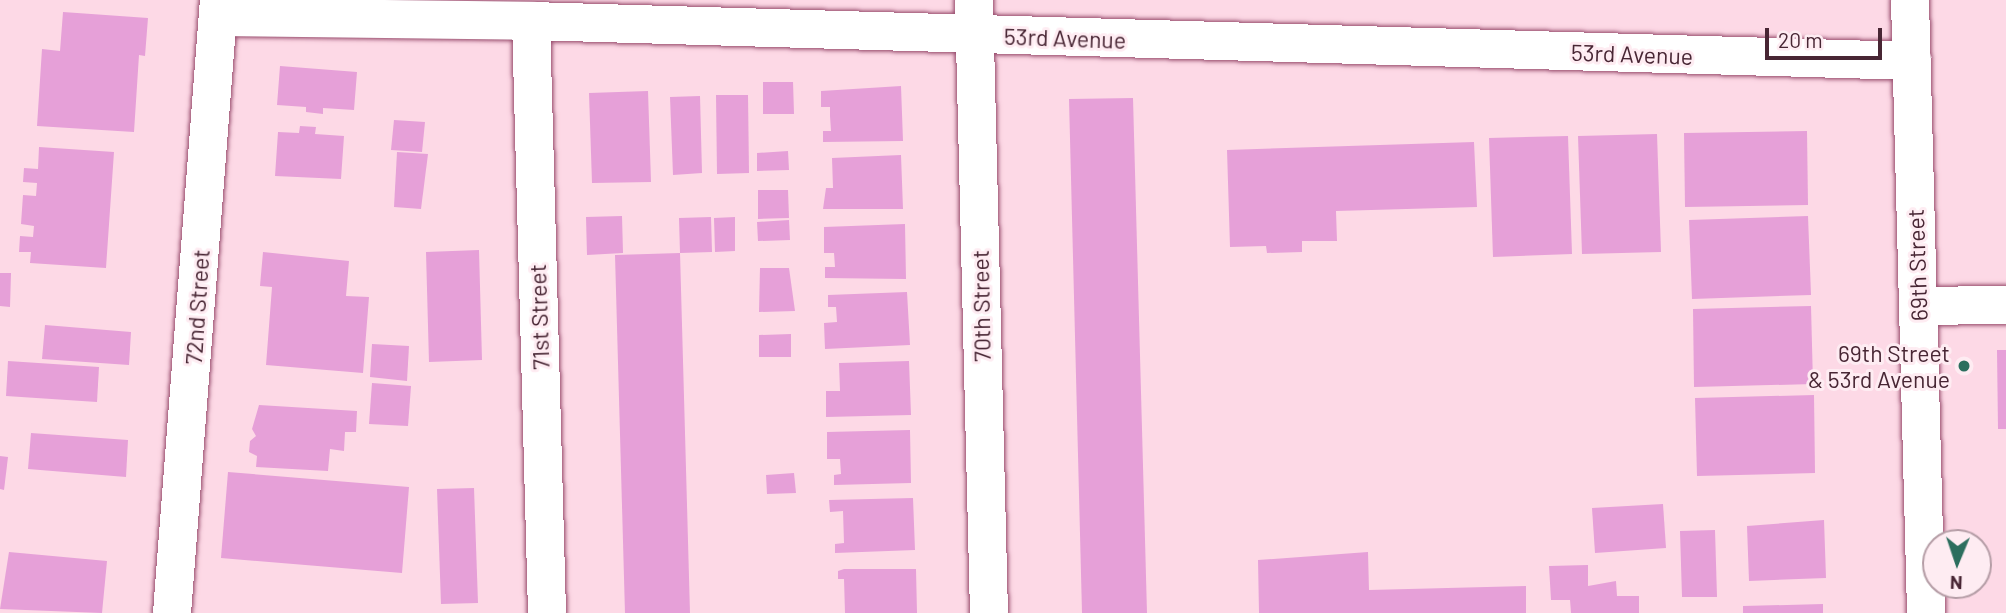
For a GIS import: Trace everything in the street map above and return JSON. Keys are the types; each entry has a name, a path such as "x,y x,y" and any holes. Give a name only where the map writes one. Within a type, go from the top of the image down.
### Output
{"street":[{"name":"69th Street","path":"1910,0 1926,613"},
{"name":"53rd Avenue","path":"218,8 531,21 975,18 1912,61"},
{"name":"72nd Street","path":"172,613 218,8"},
{"name":"70th Street","path":"975,18 989,613"},
{"name":"71st Street","path":"531,21 547,613"},
{"path":"1919,306 2006,304"}],"building":[{"path":"63,12 148,18 145,56 139,55 134,132 37,126 42,49 60,51"},
{"path":"280,66 357,72 354,110 323,108 323,114 306,112 306,107 277,105"},
{"path":"763,82 793,82 794,114 763,114"},
{"path":"901,86 903,141 823,142 823,131 831,131 830,107 821,107 821,91"},
{"path":"648,91 651,182 592,183 589,93"},
{"path":"716,95 748,95 749,173 717,174"},
{"path":"700,96 702,173 673,175 670,97"},
{"path":"1133,98 1147,613 1082,613 1069,99"},
{"path":"394,120 425,122 422,152 391,150"},
{"path":"300,126 316,127 315,134 344,136 341,179 275,176 278,132 299,133"},
{"path":"1807,131 1808,205 1685,207 1684,133"},
{"path":"1657,134 1661,252 1582,254 1578,136"},
{"path":"1568,136 1572,254 1493,257 1489,138"},
{"path":"1474,142 1477,207 1336,211 1337,241 1302,241 1302,252 1267,253 1266,246 1230,247 1227,150"},
{"path":"39,147 114,152 106,268 30,263 31,252 19,252 20,236 33,237 34,226 21,224 23,195 36,196 37,183 23,182 24,168 38,169"},
{"path":"788,151 789,170 757,171 757,153"},
{"path":"397,152 428,154 421,209 394,207"},
{"path":"901,155 903,209 823,209 826,188 833,188 832,158"},
{"path":"758,190 788,190 789,218 758,219"},
{"path":"622,216 623,253 587,255 586,217"},
{"path":"1808,216 1811,295 1692,299 1689,220"},
{"path":"711,217 712,252 680,253 679,218"},
{"path":"735,217 735,251 715,252 714,218"},
{"path":"789,220 790,240 758,241 757,222"},
{"path":"905,224 906,279 825,278 825,267 835,267 834,253 824,253 824,227"},
{"path":"479,250 482,360 429,362 426,252"},
{"path":"263,252 349,261 346,296 369,297 363,373 266,365 272,287 260,286"},
{"path":"680,253 690,613 625,613 615,255"},
{"path":"760,268 789,268 795,311 759,312"},
{"path":"0,273 11,273 10,307 0,306"},
{"path":"907,292 910,345 825,349 824,323 837,322 836,307 828,307 828,295"},
{"path":"1811,306 1813,384 1694,387 1693,309"},
{"path":"45,325 131,332 129,365 42,359"},
{"path":"791,334 791,357 759,357 759,335"},
{"path":"372,344 409,346 407,381 370,377"},
{"path":"1997,350 2006,350 2006,429 1998,429"},
{"path":"8,361 99,367 97,402 6,396"},
{"path":"909,361 911,415 826,417 826,391 840,391 839,363"},
{"path":"372,383 411,386 408,426 369,424"},
{"path":"1814,395 1815,473 1697,476 1695,398"},
{"path":"259,405 357,411 356,432 345,432 344,451 330,449 328,471 256,467 257,456 249,452 250,441 256,436 252,429"},
{"path":"910,430 911,483 834,485 834,475 841,474 840,459 827,459 827,432"},
{"path":"31,433 128,440 126,477 28,469"},
{"path":"0,456 8,457 4,490 0,489"},
{"path":"228,472 409,487 402,573 221,558"},
{"path":"794,473 796,493 767,494 766,475"},
{"path":"474,488 478,603 441,604 437,489"},
{"path":"913,498 915,550 835,553 835,544 844,543 843,511 830,512 829,500"},
{"path":"1663,504 1666,548 1595,553 1592,508"},
{"path":"1824,520 1826,578 1749,581 1747,526"},
{"path":"1715,530 1717,597 1682,597 1680,531"},
{"path":"9,552 107,561 102,613 0,609"},
{"path":"1368,552 1369,590 1526,586 1526,613 1259,613 1258,560"},
{"path":"1588,565 1588,586 1616,581 1617,596 1639,596 1639,613 1571,613 1570,600 1551,600 1549,566"},
{"path":"916,569 917,613 845,613 844,579 838,579 838,571"},
{"path":"1823,604 1823,613 1743,613 1743,606"}],"place":[{"name":"69th Street & 53rd Avenue","path":"1964,366"}]}
